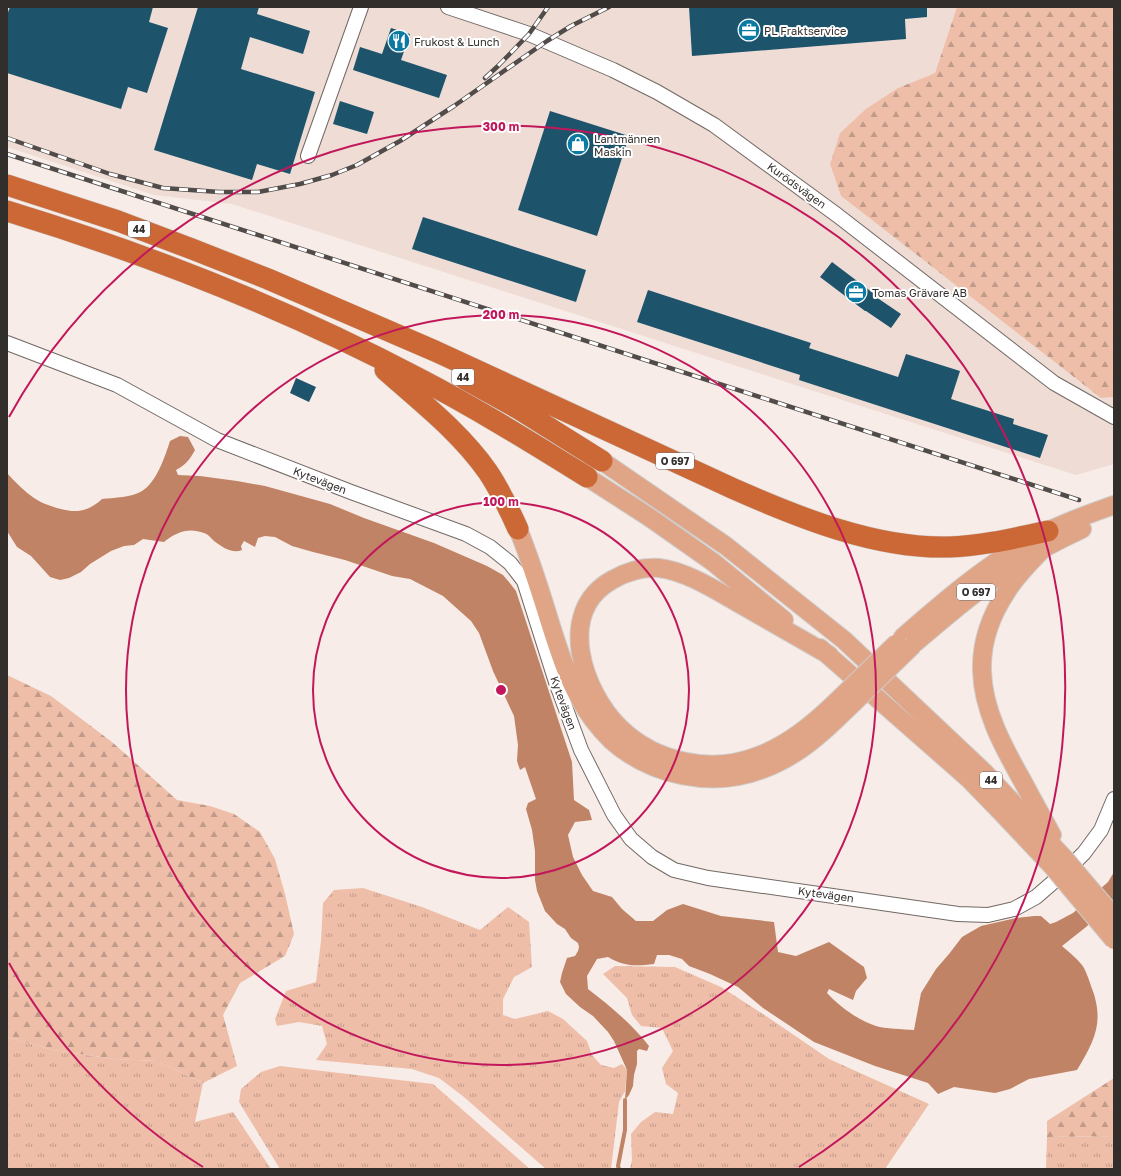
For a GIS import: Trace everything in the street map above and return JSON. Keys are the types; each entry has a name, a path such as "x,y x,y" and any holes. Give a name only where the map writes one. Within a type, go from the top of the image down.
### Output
{"highway":[{"name":"44","path":"7,185 125,224 192,249 268,279 319,302 430,359 519,408 602,460"},
{"name":"44","path":"7,211 109,244 237,292 308,324 362,349 418,378 501,424 587,477"},
{"name":"O 697","path":"319,302 434,351 778,508 822,524 862,536 925,546 948,547 971,545 1016,538 1046,539"},
{"name":"O 697","path":"362,349 458,436 473,452 498,488 518,529"}],"main road":[{"name":"44","path":"602,460 726,546 844,640 984,772 1059,863 1114,940"},
{"name":"44","path":"587,477 649,517 712,562 829,655 969,779 1002,813 1059,863 1114,917"},
{"name":"O 697","path":"518,529 532,565 564,665 589,714 611,740 639,760 671,773 689,777 726,778 763,770 781,762 798,751 815,739 841,706 908,641 950,613 1046,539 1082,516 1114,505"},
{"name":"O 697","path":"1046,539 1086,527 1114,515"},
{"path":"1046,539 1007,590 990,622 985,637 982,671 988,708 1005,749 1059,863"},
{"path":"829,655 706,585 680,574 660,568 641,569 623,574 607,583 593,595 580,624 579,640 584,670 590,686 609,716 621,729 637,741 668,757 688,763 707,765 742,761 776,748 795,737 823,714 841,706"}],"street":[{"path":"308,156 361,7"},
{"name":"Kurödsvägen","path":"448,7 529,34 606,67 657,92 714,125 837,215 1054,383 1114,417"},
{"name":"Kytevägen","path":"7,344 116,385 217,440 345,490 466,534 490,547 510,563 524,581 556,682 581,750 614,816 631,840 652,857 674,870 708,878 958,914 988,914 1014,909 1036,897 1066,870 1084,853 1102,830 1114,799"}],"shaded area":[{"path":"7,7 957,7 935,73 898,88 840,133 830,164 841,196 1101,398 1114,397 1114,464 1076,475 232,204 154,195 7,147"},
{"path":"180,436 188,437 195,450 187,462 176,470 178,475 200,476 265,486 330,504 434,543 487,566 503,575 516,591 572,762 574,800 589,810 592,820 575,822 568,835 573,857 582,875 593,891 612,897 622,909 636,921 653,921 667,910 683,904 721,916 774,922 778,952 796,956 829,942 864,967 867,978 856,991 853,1000 829,989 827,993 850,1012 876,1026 914,1030 921,993 936,969 962,937 981,926 1016,918 1041,916 1050,924 1056,922 1073,913 1108,882 1114,872 1114,902 1062,946 1084,968 1095,998 1097,1010 1096,1030 1093,1039 1077,1070 1029,1079 1010,1089 995,1093 954,1087 938,1094 928,1083 875,1066 814,1042 763,1008 738,987 689,966 682,959 669,955 657,955 654,964 636,965 620,963 608,957 597,959 587,976 588,989 635,1030 649,1046 647,1051 639,1049 637,1051 637,1064 633,1086 625,1100 627,1070 614,1041 593,1016 580,1007 566,994 560,982 567,958 575,956 579,947 578,943 571,938 565,929 557,924 545,911 537,891 535,880 535,851 532,830 526,809 528,803 536,799 525,767 520,770 517,761 518,745 514,716 493,671 479,633 471,621 443,596 410,579 392,576 345,560 292,546 275,537 265,536 258,538 255,547 244,541 241,546 242,550 238,551 220,546 209,536 193,530 178,533 164,542 143,539 134,545 124,546 111,551 90,564 81,572 69,578 60,580 50,577 31,556 17,547 7,531 7,473 16,483 38,501 61,509 73,511 85,510 102,499 128,496 142,491 156,476 163,462 170,441"}],"green space":[{"path":"957,7 1114,7 1114,397 1101,398 841,196 830,164 840,133 866,109 898,88 935,73"},
{"path":"7,675 51,696 112,742 177,800 210,806 234,814 260,832 275,859 294,934 285,956 240,983 223,1015 237,1066 203,1083 157,1061 115,1059 53,1050 7,1037"},
{"path":"363,888 422,907 480,930 508,907 529,922 532,967 514,977 503,999 503,1015 515,1019 548,1011 563,1019 587,1041 592,1055 601,1065 614,1068 622,1064 627,1070 625,1091 619,1102 611,1169 546,1169 464,1097 439,1078 412,1069 316,1060 327,1044 322,1026 299,1022 277,1026 275,1019 286,991 316,982 321,941 323,903 334,890"},
{"path":"615,966 675,967 721,987 829,1059 929,1104 885,1169 630,1169 632,1160 631,1134 641,1122 655,1112 673,1114 678,1093 666,1084 662,1068 673,1051 662,1028 641,1026 632,1015 627,998 603,974"},
{"path":"7,1037 53,1050 115,1059 157,1061 203,1083 195,1122 233,1112 271,1169 7,1169"},
{"path":"280,1066 433,1084 530,1169 280,1169 239,1102 241,1089 261,1072"},
{"path":"1114,1078 1114,1136 1047,1137 1047,1121"},
{"path":"1114,1136 1114,1169 1046,1169 1047,1137"}],"building":[{"path":"10,7 153,7 149,22 168,28 147,93 128,87 121,109 7,73 7,15"},
{"path":"198,7 259,7 257,14 310,31 303,54 250,37 241,69 315,92 290,174 257,164 252,180 154,150"},
{"path":"689,7 927,7 927,17 905,19 906,39 692,56"},
{"path":"391,28 410,34 401,60 447,75 439,98 353,70 360,47 382,54"},
{"path":"340,101 374,112 367,134 333,124"},
{"path":"550,111 629,136 597,236 518,210"},
{"path":"423,217 586,270 576,302 412,249"},
{"path":"832,262 877,296 876,297 901,314 891,328 865,311 820,277"},
{"path":"648,290 811,343 809,348 898,377 906,354 960,371 951,399 1014,419 1013,424 1048,435 1040,458 799,380 800,375 637,322"},
{"path":"296,378 316,387 309,402 290,393"}],"waterway":[{"path":"619,1169 618,1166 625,1130 625,1100"}],"railway":[{"path":"485,78 529,34 548,7"},
{"path":"7,138 110,174 163,188 219,192 258,192 300,184 332,175 357,165 400,141 454,106 547,41 571,26 609,7"},
{"path":"7,154 1079,500"}],"place":[{"name":"PL Fraktservice","path":"749,30"},
{"name":"Frukost & Lunch","path":"399,41"},
{"name":"Lantmännen Maskin","path":"578,144"},
{"name":"Tomas Grävare AB","path":"856,292"}]}
